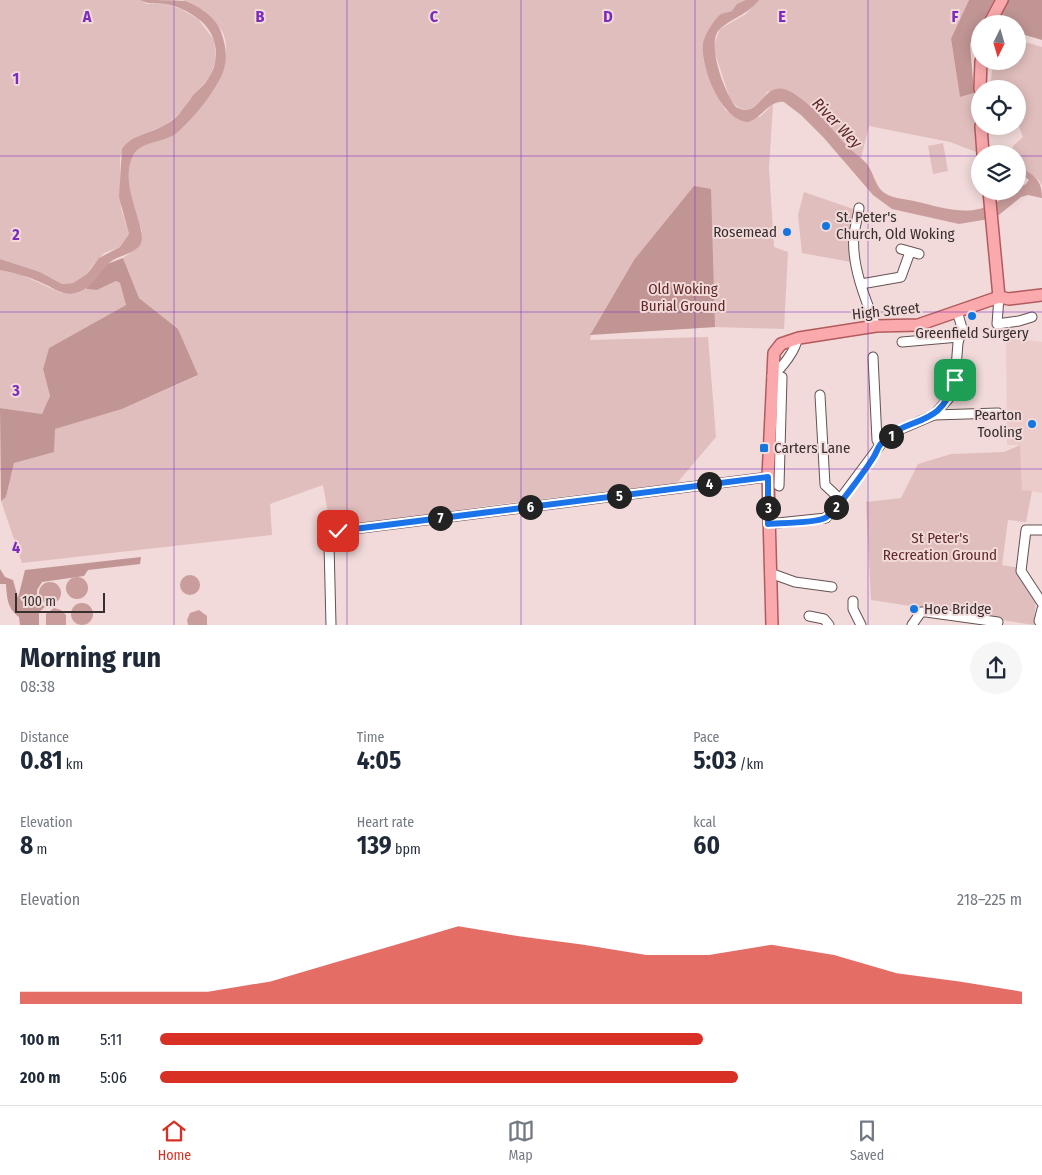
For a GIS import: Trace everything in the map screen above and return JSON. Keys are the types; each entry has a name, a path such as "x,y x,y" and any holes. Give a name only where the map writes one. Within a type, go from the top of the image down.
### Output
{"main road":[{"path":"994,15 1002,0"},
{"path":"990,200 999,297"},
{"name":"High Street","path":"775,431 777,377 774,353 781,344 793,339 876,326 918,324 999,297 1009,299 1042,295"},
{"path":"772,625 768,477 775,431"}],"street":[{"path":"859,208 854,236 861,284 876,326"},
{"path":"861,284 901,277 910,252"},
{"path":"999,297 996,324 1032,317"},
{"path":"934,415 949,398 955,380 959,336 962,325 957,312"},
{"path":"902,342 959,336"},
{"path":"873,357 877,440 880,445"},
{"path":"820,395 825,484 840,500"},
{"path":"949,398 955,413"},
{"path":"768,524 828,522 840,500 874,457 880,445 899,430 934,415 998,413"},
{"path":"775,431 779,486"},
{"path":"331,625 329,544 338,531 768,477"},
{"path":"1042,530 1028,528 1021,571 1042,603"},
{"path":"770,573 795,582 832,587"},
{"path":"852,601 853,609 861,625"},
{"path":"1040,624 1042,610"},
{"path":"912,625 921,612 998,622 997,625"},
{"path":"809,616 824,619 829,625"}],"shaded area":[{"path":"140,0 185,1 203,10 220,29 226,56 221,77 203,105 188,123 174,135 142,147 134,154 130,166 129,179 141,229 142,238 140,245 112,261 85,289 72,294 61,292 30,278 0,270 0,259 40,272 62,284 73,283 87,274 99,258 120,247 129,234 119,197 122,149 131,140 169,123 176,117 208,79 215,63 216,54 213,38 209,30 194,15 174,6"},
{"path":"746,0 759,0 749,10 728,22 719,30 716,37 715,46 718,69 722,81 736,107 745,110 752,108 775,89 783,89 793,93 814,110 845,144 864,161 880,188 893,197 965,211 985,207 1001,200 1017,200 995,218 959,224 892,209 873,195 824,138 801,115 784,102 770,106 748,122 738,119 730,113 715,91 709,79 703,54 703,44 712,24 718,16 732,11 737,4"},
{"path":"1026,171 1038,181 1042,191 1042,198 1026,196 1026,184 1029,180 1026,178"},
{"path":"1006,338 1042,342 1042,493 1022,490 1020,445 1007,445"},
{"path":"186,575 194,575 200,581 200,589 194,595 186,595 180,589 180,581"},
{"path":"77,577 85,580 88,588 85,596 77,599 69,596 66,588 69,580"},
{"path":"50,582 58,585 61,593 58,601 50,604 42,601 39,593 42,585"},
{"path":"82,603 90,606 93,614 90,622 82,625 74,622 71,614 74,606"},
{"path":"54,608 61,610 66,615 66,625 46,625 46,614"},
{"path":"199,610 207,616 207,625 188,625 187,620 190,613"}],"green space":[{"path":"0,0 140,0 147,4 166,4 181,9 198,19 214,40 216,59 210,77 189,100 183,110 166,125 136,137 120,156 121,208 129,234 120,247 104,253 87,274 73,283 62,284 40,272 0,259"},
{"name":"Old Woking Burial Ground","path":"183,0 746,0 732,11 720,15 705,38 703,56 708,76 726,111 760,117 773,104 769,168 774,247 788,252 784,329 715,327 634,332 634,260 592,331 590,340 708,337 716,437 677,483 486,506 331,529 323,485 270,504 272,535 22,563 1,501 6,497 14,463 54,429 122,409 197,376 178,329 139,298 123,258 130,253 142,231 132,203 128,183 130,163 134,154 141,147 174,135 184,127 204,103 213,88 221,72 225,57 226,43 222,31 210,19"},
{"path":"758,0 969,0 951,40 960,97 971,94 971,135 975,135 976,145 971,145 971,150 950,142 869,126 861,158 844,143 768,91 760,102 751,109 741,109 730,99 713,47 720,29 746,14"},
{"path":"969,0 994,0 986,15 971,15 970,44 973,80 971,80 971,94 960,97 951,39"},
{"path":"1007,0 1042,0 1042,40 1026,35 1026,15 1000,15"},
{"path":"1026,42 1042,47 1042,186 1039,180 1026,171 1026,145 1014,145 1023,137 1022,135 1026,135 1026,80 991,80 992,70 1026,70"},
{"path":"943,143 948,171 933,174 928,146"},
{"name":"Old Woking Burial Ground","path":"694,186 711,189 715,327 590,335 634,260"},
{"path":"804,192 853,209 851,262 802,253 798,215"},
{"path":"123,258 139,298 178,329 198,375 122,409 55,429 54,452 14,463 6,497 1,501 0,408 42,414 50,396 43,369 49,348 126,305 120,283 116,281 97,290 86,289 107,264"},
{"path":"0,270 22,275 61,293 86,289 97,290 116,281 120,283 126,305 49,348 43,369 50,396 42,414 0,408"},
{"name":"St Peter's Recreation Ground","path":"1020,445 1022,490 1032,491 1026,522 1008,520 1002,565 1019,568 1036,598 1034,625 871,600 866,502 901,498 918,464 951,454 1004,452"},
{"path":"141,557 140,564 88,570 84,576 42,582 37,590 37,600 45,607 39,612 39,625 20,625 19,617 12,610 8,602 6,584 0,584 0,569 5,577 13,580 18,598 25,570"}],"place":[{"name":"St. Peter's Church, Old Woking","path":"826,226"},
{"name":"Rosemead","path":"787,232"},
{"name":"Greenfield Surgery","path":"972,316"},
{"name":"Pearton Tooling","path":"1032,424"},
{"name":"Carters Lane","path":"764,448"},
{"name":"Hoe Bridge","path":"914,609"}],"route":[{"path":"338,531 768,477 768,524 822,519 826,518 833,510 874,457 884,440 899,430 934,415 949,398 955,380"}],"water label":[{"name":"River Wey","path":"837,123"}]}
